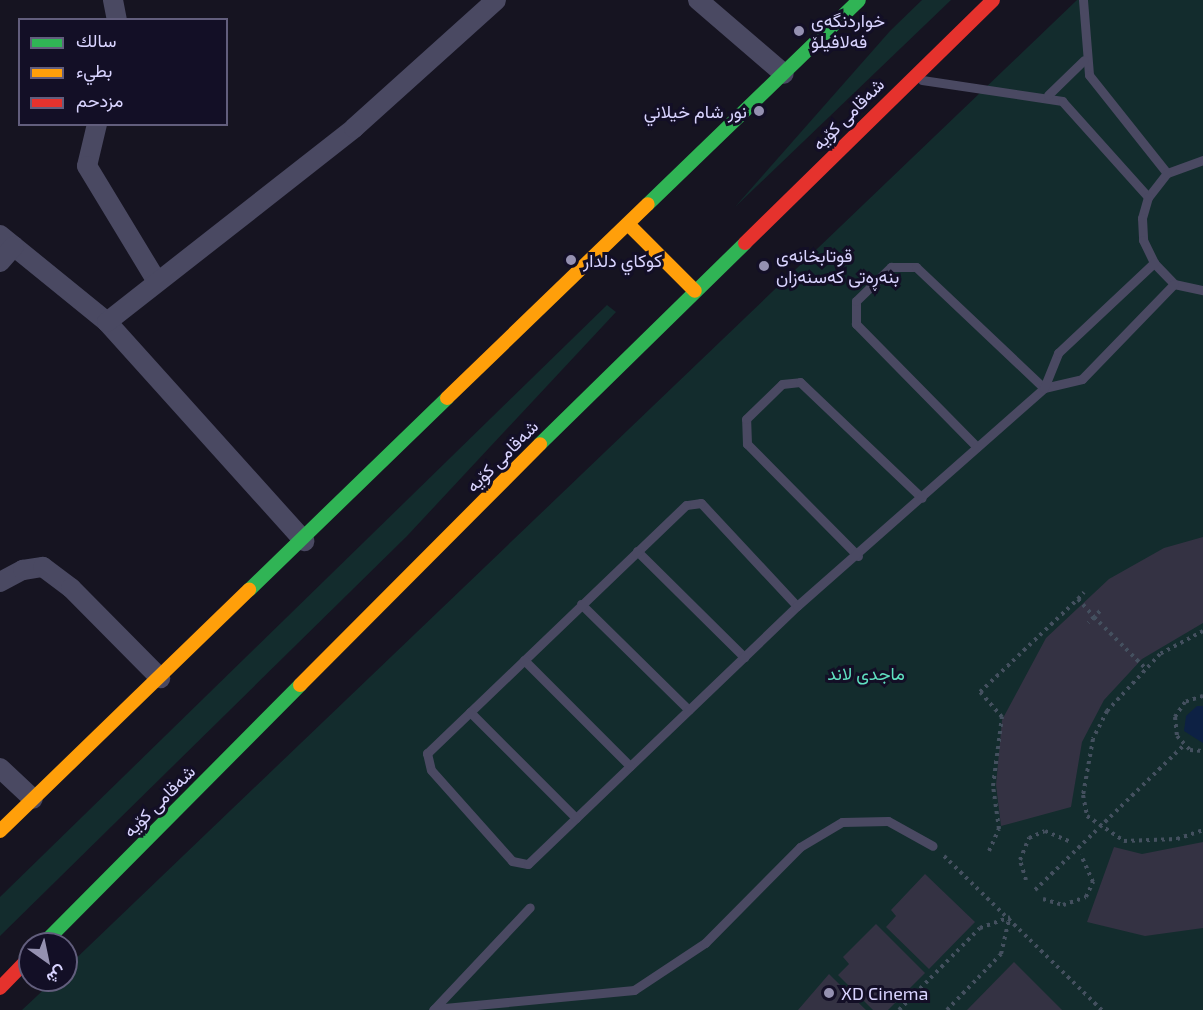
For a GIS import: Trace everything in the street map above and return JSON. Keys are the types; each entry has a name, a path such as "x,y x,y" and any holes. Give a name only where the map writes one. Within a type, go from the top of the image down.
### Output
{"highway":[{"path":"0,831 303,541 859,0"},
{"name":"شەقامی کۆیە","path":"55,932 695,291 910,78 993,0"},
{"path":"629,225 695,291"},
{"path":"0,988 18,969"}],"street":[{"path":"113,0 117,18"},
{"path":"107,322 156,280 354,128 495,0"},
{"path":"698,0 784,74"},
{"path":"97,126 87,166 156,280"},
{"path":"0,262 7,241 107,322 303,541"},
{"path":"0,582 23,570 43,567 71,588 160,678"},
{"path":"0,768 33,799"}],"lane":[{"path":"1083,0 1084,60 1098,88 1167,173"},
{"path":"1048,95 1084,60"},
{"path":"910,78 986,92 1048,95 1073,110 1148,197"},
{"path":"1203,160 1167,173 1148,197 1143,240 1154,263 1174,284 1203,290"},
{"path":"797,606 701,503 686,505 427,753 431,770 512,861 528,864 797,606 858,556 1044,388 1058,353 1154,263"},
{"path":"977,447 856,324 856,302 891,267 916,267 1044,388"},
{"path":"1044,388 1082,380 1174,284"},
{"path":"858,556 747,444 747,419 782,384 800,382 922,498"},
{"path":"637,551 744,657"},
{"path":"581,604 689,710"},
{"path":"524,660 630,766"},
{"path":"470,712 576,818"},
{"path":"433,1009 634,990 705,943 800,847 842,822 888,821 933,846"},
{"path":"433,1009 530,907"}],"path":[{"path":"989,851 999,829 993,786 1002,717 980,692 1084,592"},
{"path":"1078,599 1144,667"},
{"path":"1088,623 1100,611"},
{"path":"1203,631 1144,667 1107,711 1093,739 1083,795 1088,816 1100,828 1124,841 1153,842 1203,830"},
{"path":"1203,696 1185,702 1175,717 1177,736 1185,744 1203,752"},
{"path":"1035,890 1185,744"},
{"path":"1026,880 1020,860 1029,838 1045,831 1069,841"},
{"path":"933,846 1010,917 1102,1010"},
{"path":"1043,898 1063,905 1086,897 1093,882 1081,855"},
{"path":"899,1010 980,928 1010,917"},
{"path":"947,1010 1002,954 1010,917"}],"green space":[{"path":"922,0 951,0 735,207 890,31"},
{"name":"ماجدی لاند","path":"1077,0 1203,0 1203,1010 22,1010 41,992 78,992 78,957"},
{"path":"607,305 616,312 407,536 0,936 0,897"}],"water":[{"path":"1197,706 1203,706 1203,743 1184,731 1186,716"}],"building":[{"path":"1203,537 1203,623 1142,659 1104,700 1082,742 1071,807 1001,826 996,785 1002,720 1046,638 1109,579 1164,548"},
{"path":"1203,842 1203,928 1145,936 1087,922 1114,847 1142,854"},
{"path":"925,874 975,922 929,969 886,927 896,916 891,910"},
{"path":"876,924 925,973 888,1010 873,1010 838,975 849,964 843,957"},
{"path":"1014,962 1062,1010 967,1010"},
{"name":"XD Cinema","path":"829,974 833,978 866,1010 798,1010"}],"traffic: fast":[{"path":"648,204 859,0"},
{"path":"540,444 745,243"},
{"path":"249,590 447,398"},
{"path":"55,932 300,685"}],"traffic: slow":[{"path":"447,398 648,204"},
{"path":"629,225 695,291"},
{"path":"300,685 540,444"},
{"path":"0,831 249,590"}],"traffic: jam":[{"path":"745,243 993,0"},
{"path":"0,988 18,969"}],"place":[{"name":"خواردنگەی فەلافیلۆ","path":"799,31"},
{"name":"نور شام خيلاني","path":"759,111"},
{"name":"كوكاي دلدار","path":"571,260"},
{"name":"قوتابخانەی بنەڕەتی کەسنەزان","path":"764,266"},
{"name":"XD Cinema","path":"829,993"}]}
